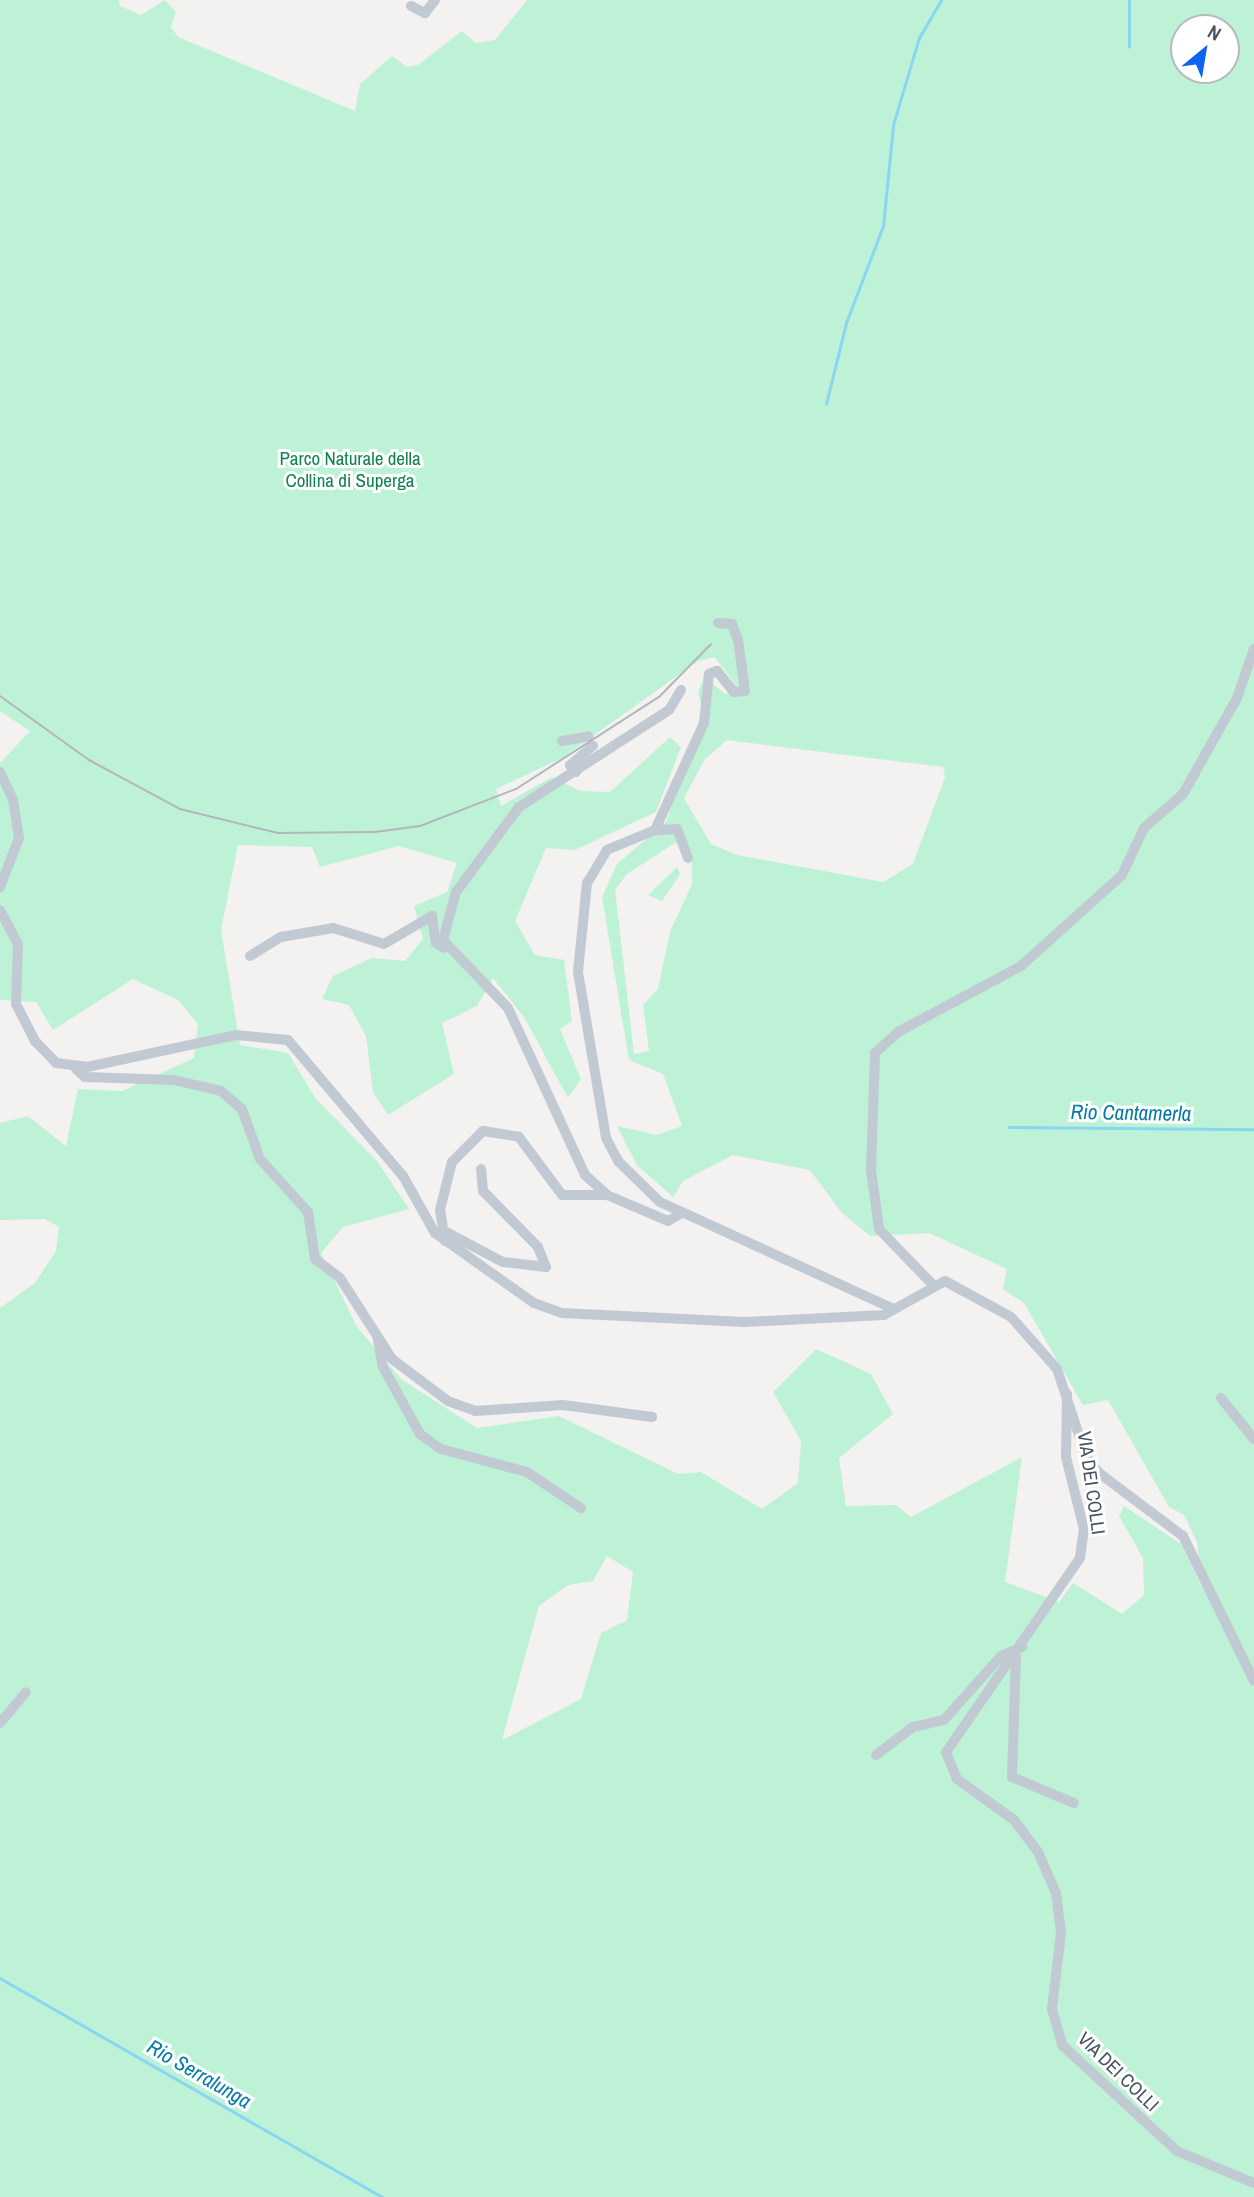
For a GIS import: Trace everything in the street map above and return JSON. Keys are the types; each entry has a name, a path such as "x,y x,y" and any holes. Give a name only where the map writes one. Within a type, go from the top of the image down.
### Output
{"street":[{"path":"411,6 425,13 435,0"},
{"path":"655,830 704,723 709,674 717,671 734,692 745,691 738,640 726,620 719,623"},
{"path":"934,1286 879,1230 871,1170 875,1053 898,1032 1021,966 1122,875 1144,828 1183,794 1237,698 1254,649"},
{"path":"447,949 445,923 456,892 519,807 669,710 681,690"},
{"path":"562,741 591,741 570,765 576,772"},
{"path":"0,772 13,800 19,838 0,887"},
{"path":"688,858 680,833 672,828 655,830 607,850 593,865 580,923 578,972 606,1138 643,1188 682,1213 894,1309"},
{"path":"0,910 18,944 14,984 24,1023 46,1055 76,1069 85,1077 174,1080 221,1091 242,1109 260,1159 308,1212 315,1259 340,1278 350,1302 374,1323 392,1359 448,1401 475,1411 563,1405 652,1417"},
{"path":"250,956 281,937 333,928 384,944 432,916 436,943 447,949 508,1008 585,1175 607,1195 668,1221 682,1213"},
{"path":"76,1069 236,1035 288,1040 379,1146 446,1236 534,1303 561,1313 745,1322 884,1315 934,1286 954,1284 1011,1317 1057,1369 1067,1391 1086,1456 1110,1487 1183,1536 1254,1681"},
{"path":"446,1236 440,1210 452,1162 484,1131 519,1137 562,1195 607,1195"},
{"path":"446,1236 503,1262 546,1267 538,1247 483,1191 481,1168"},
{"path":"374,1323 383,1367 420,1434 441,1449 517,1468 581,1508"},
{"name":"VIA DEI COLLI","path":"1067,1391 1066,1457 1084,1530 1080,1558 1024,1646 956,1730 946,1752 957,1779 1013,1820 1038,1852 1056,1893 1061,1933 1052,2009 1062,2045 1177,2151 1254,2183"},
{"path":"1221,1398 1254,1439"},
{"name":"VIA DEI COLLI","path":"876,1755 913,1727 944,1720 1002,1656 1024,1646"},
{"path":"1016,1657 1012,1777 1074,1803"},
{"path":"0,1723 26,1692"}],"green space":[{"name":"Parco Naturale della Collina di Superga","path":"0,0 119,0 120,6 141,15 165,0 176,12 171,27 178,37 355,111 360,84 392,56 407,67 418,65 462,31 476,43 495,40 527,0 1254,0 1254,2197 0,2197 0,1308 35,1283 56,1251 59,1227 45,1219 0,1220 0,1123 28,1116 66,1146 78,1089 122,1091 194,1058 198,1024 178,1000 133,979 53,1030 36,1002 0,1000 0,763 30,731 0,711","holes":["715,657 737,687 725,694 704,677 698,693 704,714 666,822 617,864 602,897 629,1060 663,1074 682,1126 657,1135 617,1126 637,1165 673,1197 683,1181 733,1155 810,1170 841,1212 870,1236 929,1233 1007,1269 1003,1289 1024,1303 1083,1405 1108,1400 1169,1507 1184,1515 1197,1542 1202,1588 1181,1544 1124,1506 1119,1516 1143,1558 1144,1595 1122,1614 1073,1583 1059,1602 1005,1582 1022,1457 911,1517 896,1505 846,1506 839,1458 893,1414 871,1374 816,1349 773,1392 801,1441 798,1483 762,1509 701,1472 678,1474 559,1416 477,1428 401,1379 357,1327 321,1253 343,1227 409,1209 377,1161 316,1099 288,1053 240,1045 221,930 238,845 312,847 320,867 399,846 457,863 447,892 414,906 423,939 405,961 372,958 333,976 322,999 349,1005 366,1036 373,1092 388,1115 454,1074 442,1023 477,1006 493,978 524,1017 568,1098 581,1079 560,1029 572,1021 564,960 535,955 515,921 546,848 575,850 656,812 681,747 670,737 610,792 580,791 552,777 501,806 496,789 562,758 698,661","727,740 943,767 945,777 913,864 883,882 737,855 711,844 684,798 705,759","678,841 692,853 692,884 670,932 658,989 643,1005 649,1051 634,1054 615,890 627,874","607,1556 633,1572 627,1620 601,1633 581,1699 502,1740 539,1606 568,1585 593,1581"]},
{"path":"677,867 680,874 662,901 648,895"}],"waterway":[{"path":"826,404 846,323 883,226 893,125 919,38 941,0"},
{"path":"1129,0 1129,47"},
{"name":"Rio Cantamerla","path":"1009,1127 1254,1129"},
{"name":"Rio Serralunga","path":"0,1978 383,2197"}],"tram line":[{"path":"0,696 89,760 180,809 278,833 375,832 420,826 516,789 659,697 711,644"}]}
